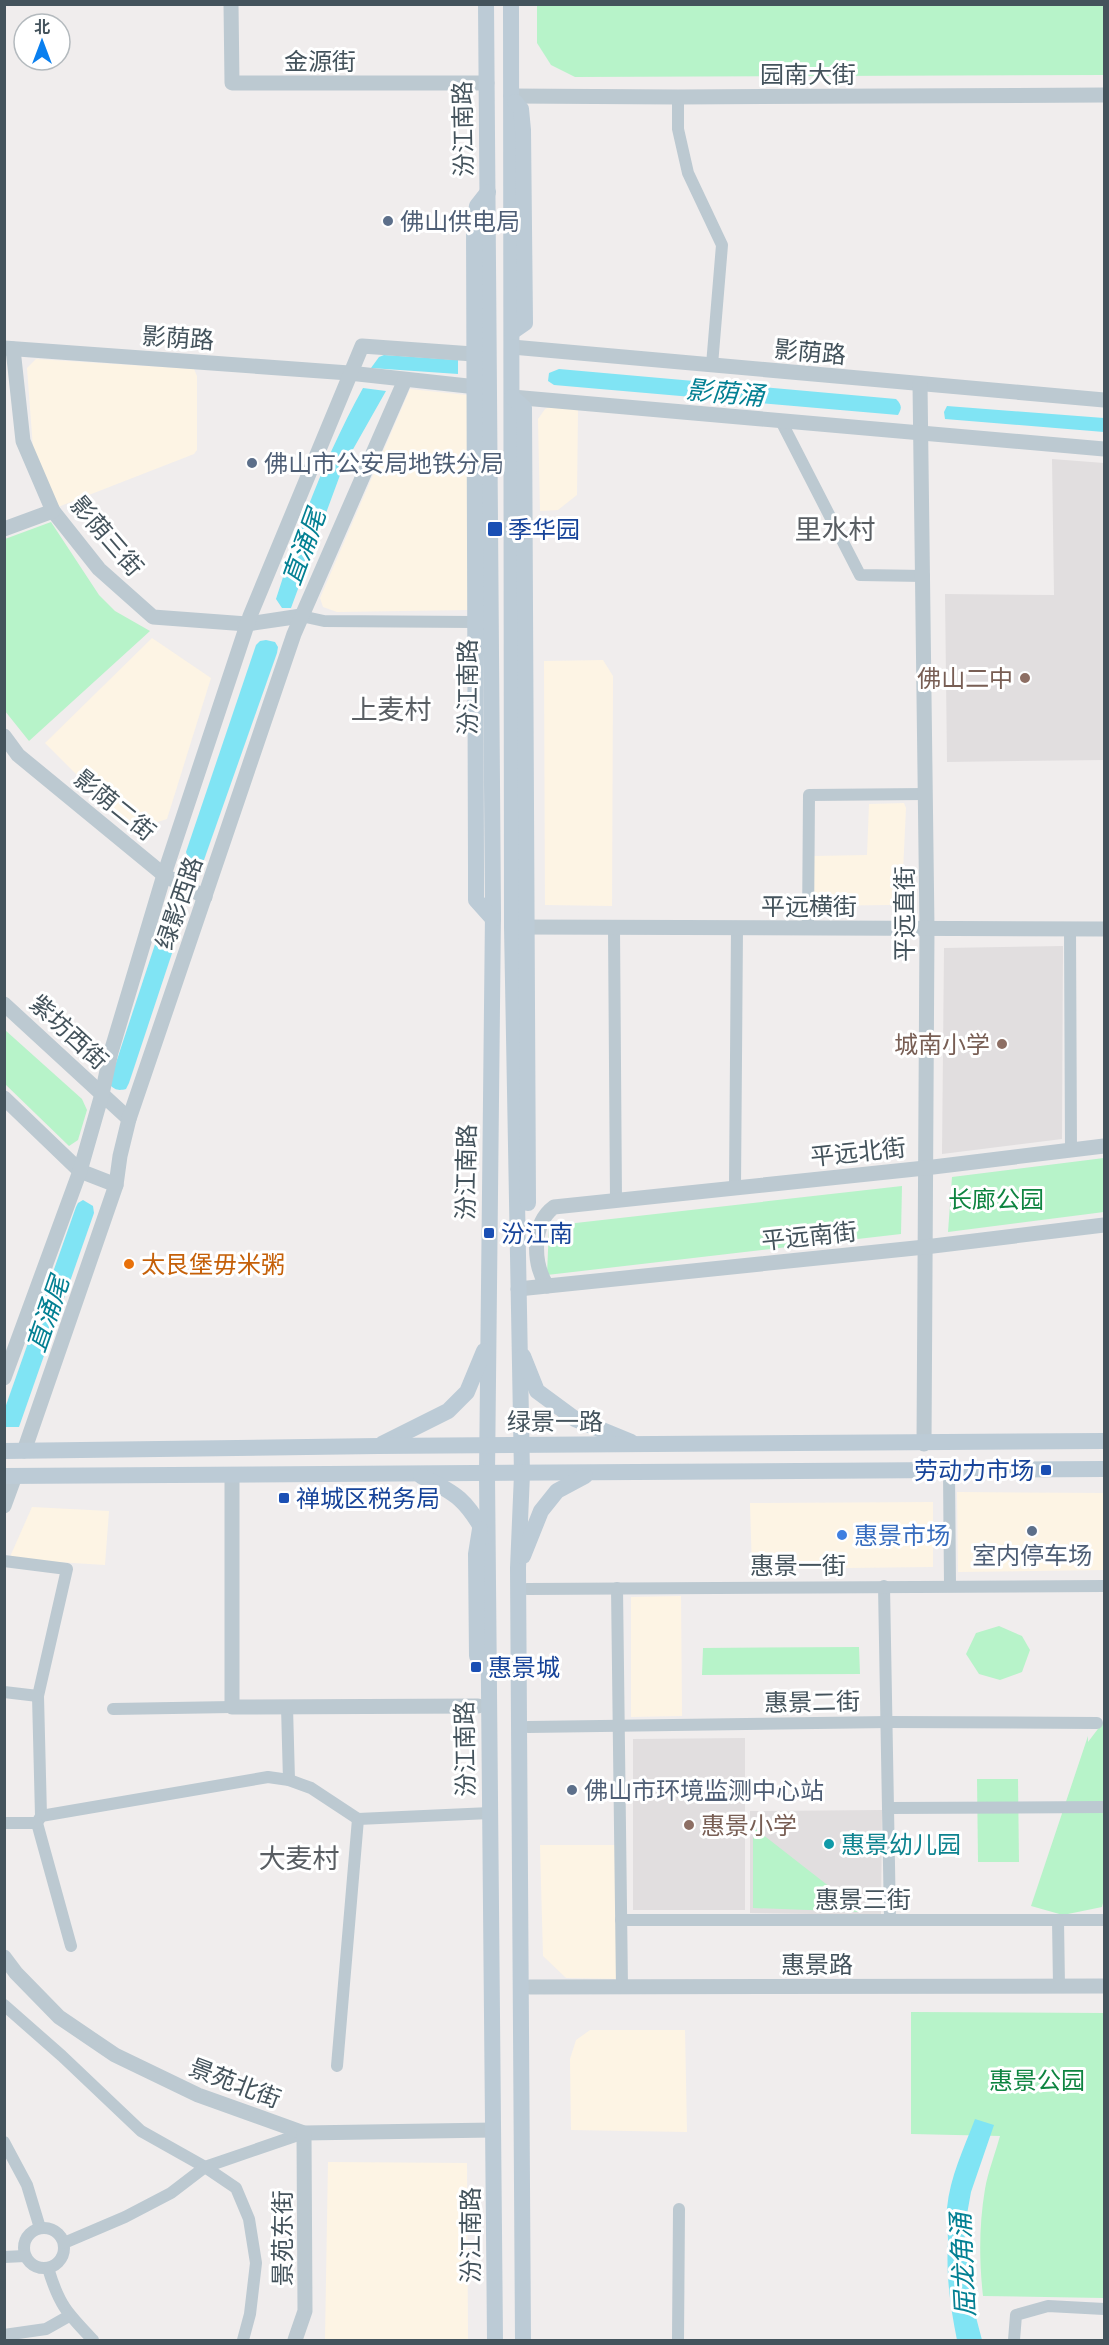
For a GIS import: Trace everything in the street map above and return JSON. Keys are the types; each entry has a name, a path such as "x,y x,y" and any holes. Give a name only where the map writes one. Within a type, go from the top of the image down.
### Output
{"main road":[{"name":"汾江南路","path":"486,4 488,192 484,356 484,864 493,919 487,1474 484,1532 485,1814 490,1990 488,2130 495,2340"},
{"name":"汾江南路","path":"511,4 512,393 519,622 523,1289 518,1344 522,1474 518,1568"},
{"path":"520,927 528,1210 528,1265 523,1289 530,1375"},
{"path":"378,1446 448,1411 468,1392 488,1342"},
{"path":"518,1344 537,1391 575,1419 640,1446"},
{"name":"绿景一路","path":"4,1451 487,1445 1104,1442"},
{"path":"10,1476 1104,1469"},
{"path":"417,1474 451,1491 473,1511 484,1532 476,1554 478,1706 485,1814"},
{"path":"534,2340 530,1987 518,1568 541,1511 556,1491 590,1474"},
{"path":"523,2340 524,1798 528,1727 526,1548"},
{"path":"486,2340 488,2130"}],"street":[{"name":"金源街","path":"231,4 232,83 487,83"},
{"name":"园南大街","path":"511,96 1104,95"},
{"path":"678,97 678,129 688,173 722,245 712,365"},
{"name":"影荫路","path":"512,345 921,388 1104,400"},
{"path":"349,374 362,346 484,356"},
{"name":"影荫路","path":"9,349 349,374 484,387"},
{"name":"影荫三街","path":"9,349 23,441 52,511 99,569 153,617 247,624 302,616"},
{"name":"绿影西路","path":"4,1378 80,1170 102,1094 111,1052 164,875 247,624 349,374"},
{"name":"绿影西路","path":"24,1450 116,1185 129,1119 294,634 405,380"},
{"name":"平远直街","path":"921,388 927,928 924,1444"},
{"path":"512,393 781,421 922,428 1104,449"},
{"path":"781,421 860,575 924,576"},
{"path":"4,529 52,511"},
{"path":"302,616 324,621 483,622"},
{"name":"影荫二街","path":"4,736 18,755 164,875 205,897"},
{"path":"808,928 809,795 926,794"},
{"name":"平远横街","path":"520,927 1104,929"},
{"path":"614,928 616,1200"},
{"path":"735,1187 737,928"},
{"path":"1070,929 1071,1150"},
{"name":"紫坊西街","path":"4,1004 129,1119"},
{"path":"4,1098 80,1170 116,1185"},
{"name":"平远北街","path":"528,1210 925,1168 1104,1146"},
{"path":"547,1286 538,1264 537,1233 546,1213 554,1208"},
{"name":"平远南街","path":"523,1289 926,1247 1104,1225"},
{"path":"950,1471 950,1585"},
{"path":"232,1475 232,1707"},
{"path":"4,1506 10,1476"},
{"path":"4,1561 67,1569 38,1696 39,1820 71,1947"},
{"name":"惠景一街","path":"527,1589 950,1585 1104,1586"},
{"path":"884,1586 890,1808 890,1920"},
{"path":"617,1587 622,1987"},
{"path":"4,1692 38,1696"},
{"path":"113,1709 478,1706"},
{"path":"287,1707 289,1780"},
{"name":"惠景二街","path":"528,1727 888,1722 1097,1723"},
{"path":"4,1823 39,1820 268,1777 289,1780 311,1788 358,1820 485,1814"},
{"path":"890,1808 1104,1807"},
{"path":"337,2066 358,1820"},
{"name":"惠景三街","path":"621,1920 1104,1920"},
{"path":"1058,1920 1059,1986"},
{"name":"景苑北街","path":"4,1957 16,1974 59,2017 114,2055 198,2095 304,2133 488,2130"},
{"name":"惠景路","path":"530,1987 1104,1986"},
{"path":"4,2005 141,2131 236,2188 249,2218 256,2263 250,2314 243,2340"},
{"path":"64,2243 125,2217 171,2193 206,2168 304,2133"},
{"name":"景苑东街","path":"295,2340 305,2311 304,2133"},
{"path":"4,2142 27,2185 40,2228"},
{"path":"678,2340 680,2209"},
{"path":"40,2228 56,2232 64,2243 60,2261 48,2268 34,2267 24,2256 24,2242 33,2231 40,2228"},
{"path":"4,2257 24,2256"},
{"path":"48,2268 57,2296 69,2316 93,2340"},
{"path":"1014,2340 1016,2315 1048,2306 1104,2309"},
{"path":"4,2335 46,2329 69,2316"}],"shaded area":[{"path":"36,359 194,369 197,376 197,450 194,454 58,507 33,448 27,368"},
{"path":"410,389 467,395 469,610 337,612 323,607 320,598"},
{"path":"550,407 578,408 577,495 558,510 540,511 538,419 545,409"},
{"name":"佛山二中","path":"1052,459 1104,463 1104,760 947,762 945,594 1054,595"},
{"path":"152,638 211,678 167,819 142,827 120,818 45,743"},
{"path":"603,660 613,676 612,906 545,905 544,661"},
{"path":"904,803 906,808 902,893 896,903 813,906 813,856 867,855 869,804"},
{"name":"城南小学","path":"1063,946 1062,1139 942,1154 944,948"},
{"name":"室内停车场","path":"957,1492 1104,1493 1104,1570 958,1572"},
{"name":"惠景市场","path":"933,1502 933,1567 752,1569 750,1503"},
{"path":"32,1507 109,1511 105,1565 9,1559"},
{"path":"681,1596 682,1716 631,1717 631,1597"},
{"name":"惠景小学","path":"745,1738 745,1910 633,1910 633,1739"},
{"path":"882,1810 881,1915 750,1913 750,1811"},
{"path":"540,1845 615,1845 617,1979 566,1978 543,1956"},
{"path":"590,2030 685,2030 687,2132 571,2130 570,2059 576,2040"},
{"path":"328,2162 467,2163 468,2340 325,2340"}],"green space":[{"path":"537,5 1104,5 1104,75 575,77 551,65 537,43"},
{"path":"51,522 99,595 115,611 150,631 29,741 5,711 5,539"},
{"path":"5,1030 82,1099 87,1110 78,1140 69,1146 5,1084"},
{"name":"长廊公园","path":"1104,1158 1104,1212 948,1232 952,1177"},
{"name":"长廊公园","path":"902,1186 901,1234 547,1275 549,1226"},
{"path":"999,1626 1022,1636 1030,1650 1022,1672 1000,1680 979,1674 966,1654 976,1633"},
{"path":"859,1647 860,1674 702,1675 703,1648"},
{"path":"1104,1721 1104,1899 1102,1907 1063,1915 1031,1906 1088,1736 1088,1742"},
{"path":"977,1779 1018,1779 1019,1862 978,1862"},
{"path":"753,1827 862,1912 753,1908"},
{"name":"惠景公园","path":"911,2012 1104,2013 1104,2298 983,2296 980,2256 983,2202 986,2183 1000,2136 911,2134"}],"water":[{"path":"384,355 458,360 458,374 371,368 379,357"},
{"name":"影荫涌","path":"559,369 896,399 901,408 898,415 554,385 548,381 549,373"},
{"name":"直涌尾","path":"363,388 386,391 343,467 291,608 282,608 276,599 294,545 325,465"},
{"path":"947,406 1104,418 1104,432 945,419 944,412"},
{"path":"266,640 275,642 278,647 277,653 204,860 197,864 189,861 186,852 256,645"},
{"path":"178,906 183,911 184,917 129,1083 126,1089 117,1090 109,1084 166,911 170,907"},
{"name":"直涌尾","path":"83,1200 93,1206 94,1213 19,1427 5,1427 5,1408 76,1207"},
{"name":"屈龙角涌","path":"975,2119 994,2125 971,2192 964,2231 972,2302 982,2340 957,2340 948,2278 946,2212 954,2174"}],"place":[{"name":"佛山供电局","path":"388,221"},
{"name":"佛山市公安局地铁分局","path":"252,463"},
{"name":"季华园","path":"495,529"},
{"name":"佛山二中","path":"1025,678"},
{"name":"城南小学","path":"1002,1044"},
{"name":"汾江南","path":"489,1233"},
{"name":"太艮堡毋米粥","path":"129,1264"},
{"name":"劳动力市场","path":"1046,1470"},
{"name":"禅城区税务局","path":"284,1498"},
{"name":"室内停车场","path":"1032,1531"},
{"name":"惠景市场","path":"842,1535"},
{"name":"惠景城","path":"476,1667"},
{"name":"佛山市环境监测中心站","path":"572,1790"},
{"name":"惠景小学","path":"689,1825"},
{"name":"惠景幼儿园","path":"829,1844"}],"district":[{"name":"里水村","path":"835,529"},
{"name":"上麦村","path":"391,709"},
{"name":"大麦村","path":"299,1858"}]}
